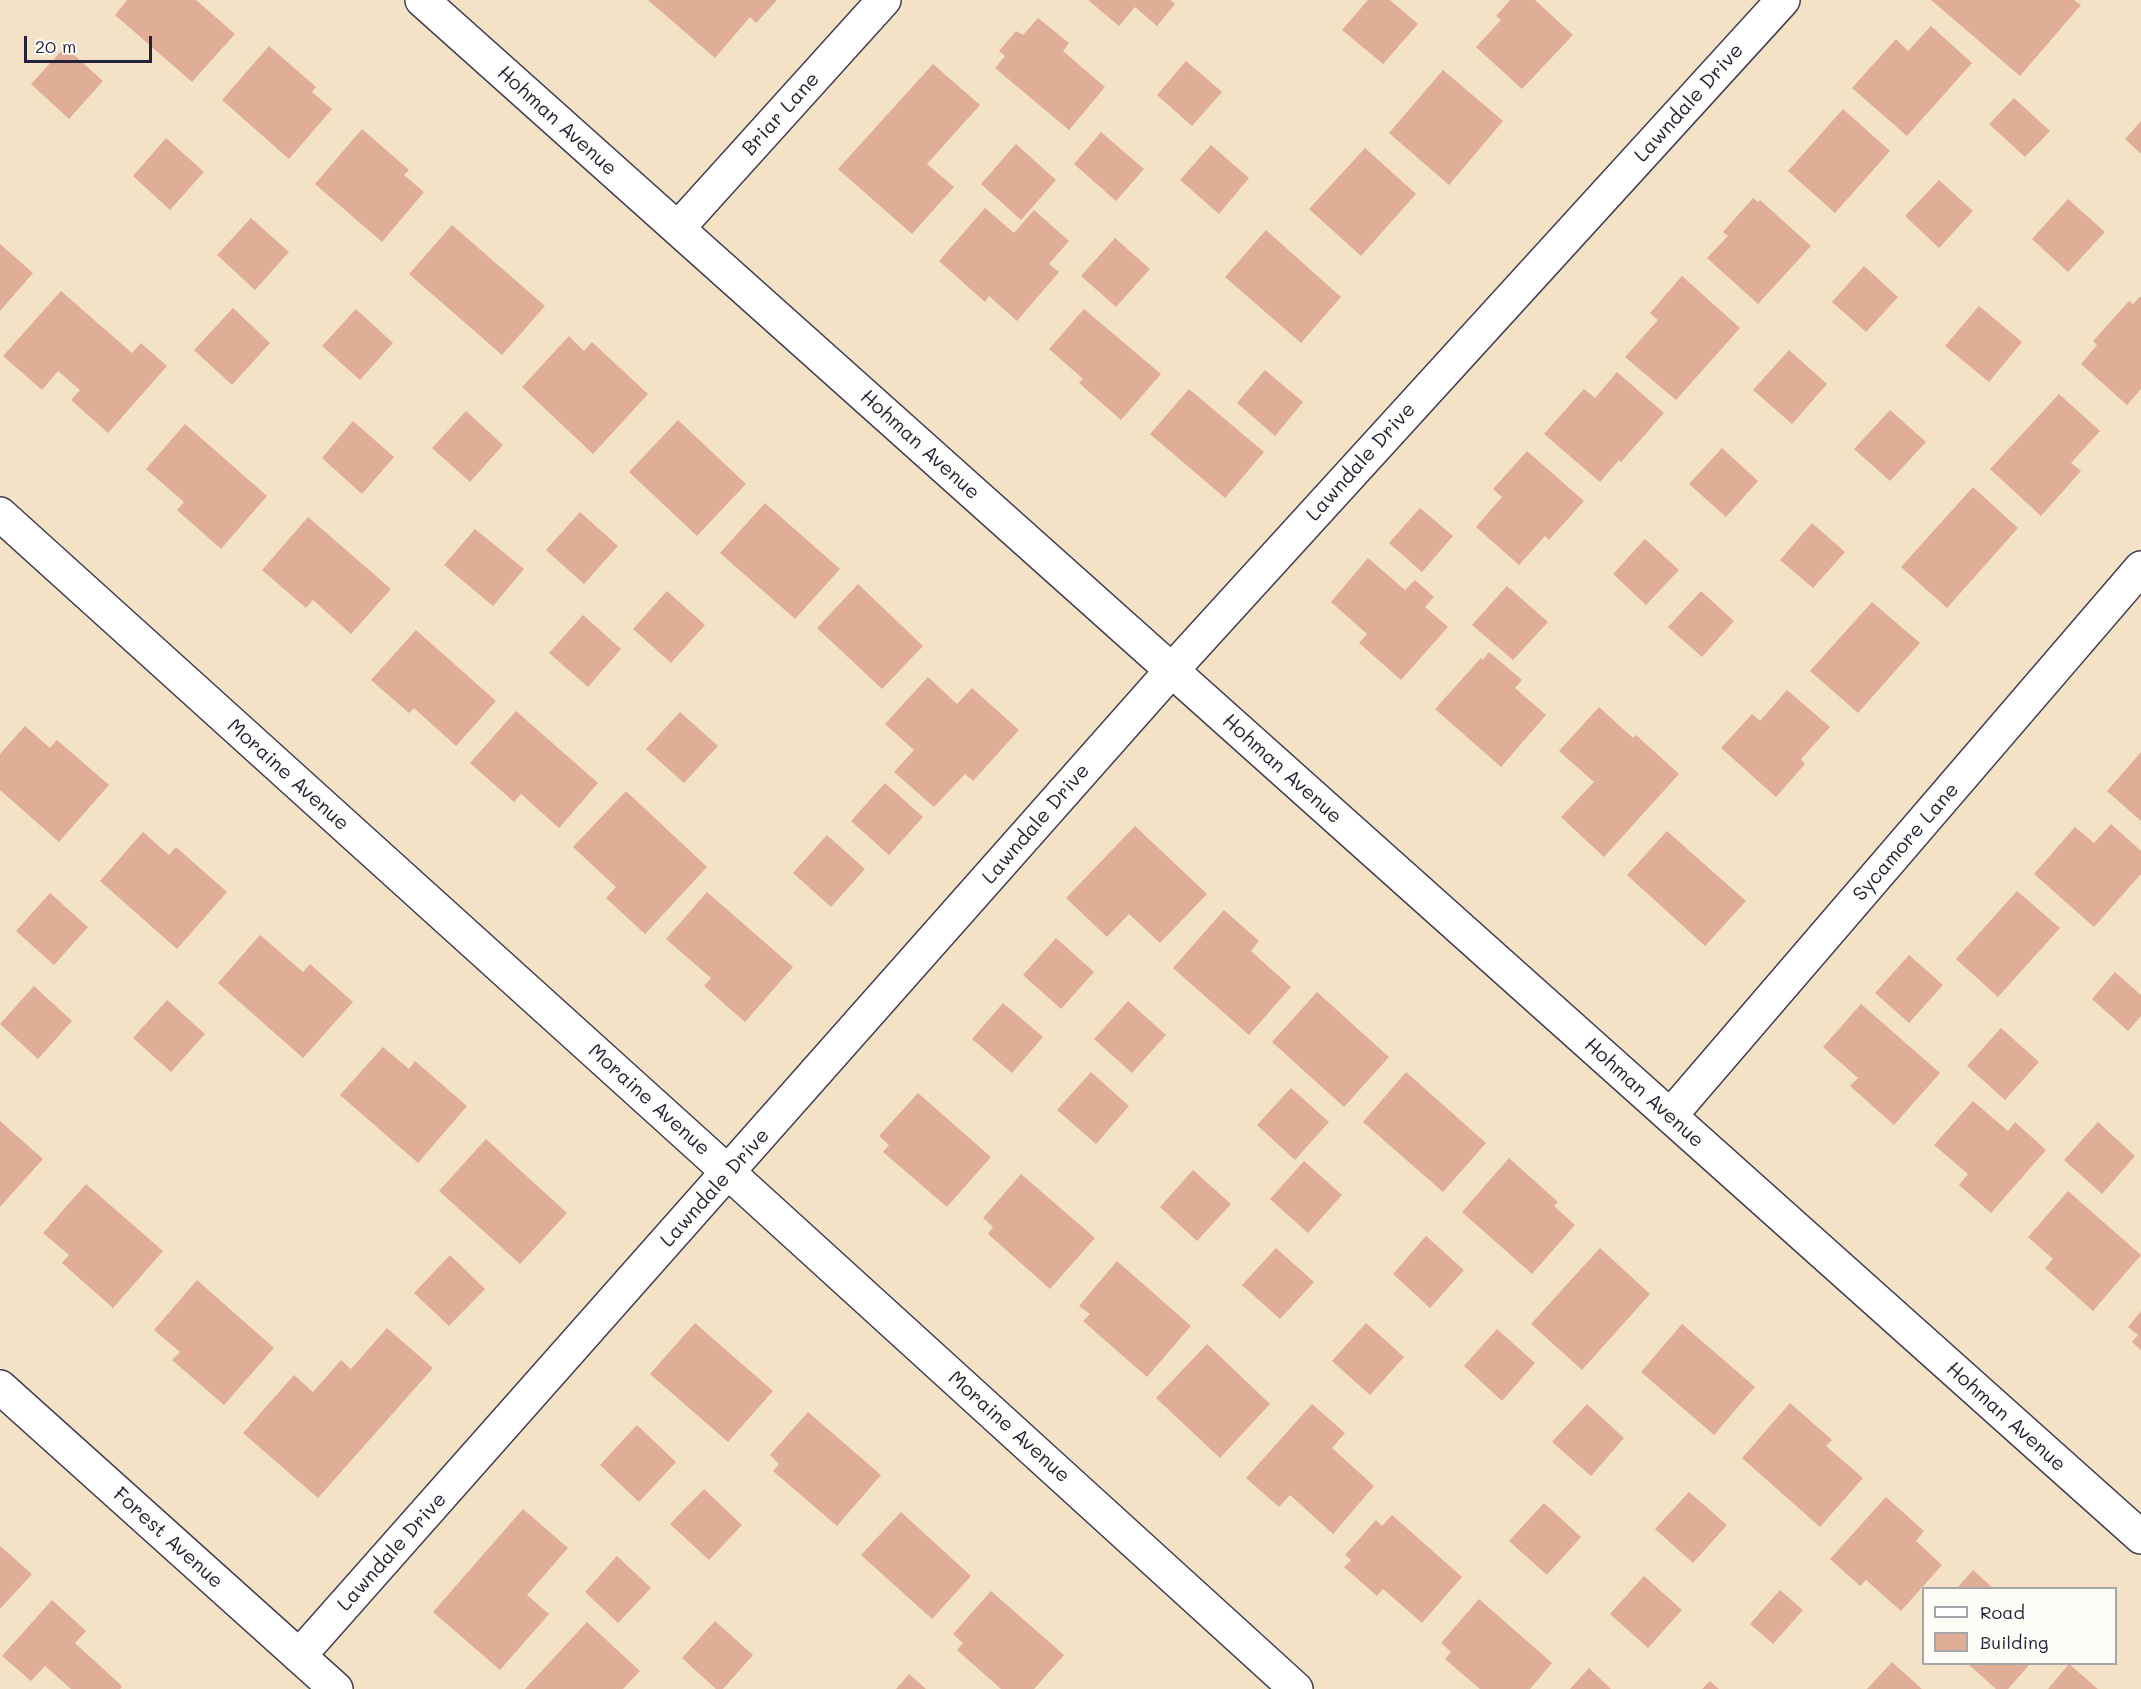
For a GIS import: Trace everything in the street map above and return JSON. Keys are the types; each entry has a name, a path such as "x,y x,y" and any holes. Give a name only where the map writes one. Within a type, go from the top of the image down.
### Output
{"street":[{"name":"Hohman Avenue","path":"423,0 2141,1537"},
{"name":"Briar Lane","path":"678,228 884,0"},
{"name":"Lawndale Drive","path":"299,1656 1172,670 1783,0"},
{"name":"Moraine Avenue","path":"0,514 1296,1689"},
{"name":"Sycamore Lane","path":"1670,1116 2141,568"},
{"name":"Forest Avenue","path":"0,1387 336,1689"}],"building":[{"path":"127,0 196,0 235,34 192,82 115,15"},
{"path":"648,0 777,0 756,23 750,17 715,58"},
{"path":"1088,0 1170,0 1175,4 1157,26 1135,7 1119,26"},
{"path":"1368,0 1390,0 1418,24 1383,64 1342,30"},
{"path":"1510,0 1535,0 1573,35 1522,89 1476,47 1501,20 1496,16"},
{"path":"1931,0 2074,0 2081,5 2020,76"},
{"path":"1038,18 1069,43 1063,51 1105,87 1069,130 995,68 1005,56 999,51 1016,31 1023,35"},
{"path":"1931,26 1972,63 1907,136 1852,88 1896,39 1908,51"},
{"path":"269,46 316,87 312,92 332,109 289,159 222,100"},
{"path":"65,47 103,81 69,119 31,84"},
{"path":"1186,61 1222,92 1192,126 1157,95"},
{"path":"933,64 980,105 927,164 954,187 912,234 838,169"},
{"path":"1443,70 1503,121 1449,185 1389,133"},
{"path":"2014,98 2050,131 2025,157 1989,124"},
{"path":"1843,109 1890,151 1835,213 1788,171"},
{"path":"2141,121 2141,154 2125,139"},
{"path":"362,129 409,170 404,175 424,192 382,242 315,184"},
{"path":"1101,132 1144,169 1116,201 1074,164"},
{"path":"166,138 204,172 170,210 133,176"},
{"path":"1016,144 1056,180 1021,220 981,184"},
{"path":"1211,145 1249,178 1219,214 1180,180"},
{"path":"1365,148 1416,194 1361,256 1309,209"},
{"path":"1939,180 1973,211 1939,248 1905,216"},
{"path":"1753,198 1758,202 1760,200 1811,246 1758,304 1707,258 1728,236 1723,232"},
{"path":"2068,199 2105,232 2068,272 2032,239"},
{"path":"985,208 1014,233 1034,210 1069,241 1049,264 1059,272 1017,321 989,296 985,302 939,261"},
{"path":"251,218 289,252 255,290 217,255"},
{"path":"452,225 545,306 502,355 409,274"},
{"path":"1266,230 1341,297 1301,343 1225,277"},
{"path":"1115,238 1150,269 1116,307 1081,276"},
{"path":"0,244 33,273 0,311"},
{"path":"1864,266 1898,297 1866,332 1832,302"},
{"path":"1682,276 1740,328 1676,400 1625,357 1658,320 1650,313"},
{"path":"61,291 132,353 141,343 167,366 108,433 71,400 80,390 58,371 42,390 3,356"},
{"path":"2141,296 2141,389 2127,405 2081,364 2097,345 2093,341 2129,301 2133,304"},
{"path":"1979,306 2022,342 1989,382 1945,346"},
{"path":"233,308 270,343 232,385 194,350"},
{"path":"356,309 393,343 360,380 322,346"},
{"path":"1084,309 1161,374 1121,420 1079,383 1083,379 1049,349"},
{"path":"569,336 584,351 592,342 648,394 593,454 522,387"},
{"path":"1789,350 1827,384 1792,424 1753,390"},
{"path":"1265,370 1303,402 1275,436 1237,403"},
{"path":"1617,372 1664,413 1600,482 1544,434 1584,389 1595,398"},
{"path":"1189,389 1264,452 1225,498 1150,434"},
{"path":"2059,394 2100,431 2071,463 2081,471 2041,516 1990,469"},
{"path":"1890,410 1926,442 1890,481 1854,449"},
{"path":"466,411 503,445 470,482 432,448"},
{"path":"678,420 746,484 697,536 629,472"},
{"path":"353,421 394,457 362,494 322,458"},
{"path":"185,424 267,496 221,549 177,510 184,502 146,469"},
{"path":"1722,448 1758,481 1726,517 1689,484"},
{"path":"1527,451 1584,501 1549,540 1545,536 1519,565 1476,527 1502,497 1493,489"},
{"path":"1973,487 2018,528 1947,608 1901,567"},
{"path":"765,503 840,569 795,619 720,553"},
{"path":"1420,508 1453,536 1422,572 1389,543"},
{"path":"580,512 618,546 584,584 546,550"},
{"path":"308,517 391,589 351,634 313,600 306,608 262,570"},
{"path":"1812,523 1845,552 1813,588 1780,560"},
{"path":"475,529 524,569 493,606 444,565"},
{"path":"1645,539 1679,570 1646,605 1613,574"},
{"path":"1368,558 1405,590 1415,580 1434,597 1425,607 1448,627 1401,680 1359,643 1367,634 1331,602"},
{"path":"858,584 923,646 882,689 817,628"},
{"path":"1507,586 1548,622 1513,660 1472,625"},
{"path":"667,591 705,625 671,663 633,629"},
{"path":"1701,591 1734,621 1702,657 1668,627"},
{"path":"1872,602 1920,643 1858,713 1810,671"},
{"path":"583,615 621,649 588,687 549,653"},
{"path":"416,630 496,701 456,746 414,708 409,713 371,680"},
{"path":"1489,652 1522,680 1515,688 1546,715 1501,767 1435,709"},
{"path":"928,677 957,704 972,688 1019,730 973,781 965,774 934,807 894,772 914,750 885,724"},
{"path":"1787,690 1830,727 1801,759 1805,764 1776,797 1721,748 1752,714 1760,721"},
{"path":"1599,707 1633,738 1636,735 1679,774 1604,857 1561,817 1594,782 1559,751"},
{"path":"516,711 598,783 559,828 521,794 514,802 470,763"},
{"path":"680,712 718,746 684,783 646,749"},
{"path":"25,726 50,748 57,740 109,785 59,842 0,790 0,754"},
{"path":"2141,752 2141,821 2107,791"},
{"path":"885,783 923,817 889,855 851,821"},
{"path":"626,791 707,867 645,934 606,898 616,887 573,847"},
{"path":"2111,824 2141,851 2141,874 2094,927 2034,874 2075,827 2094,843"},
{"path":"1135,826 1207,894 1160,943 1129,914 1107,937 1066,898"},
{"path":"1667,831 1746,901 1705,946 1627,875"},
{"path":"143,832 169,855 176,847 227,892 177,949 100,881"},
{"path":"827,835 865,869 831,907 793,873"},
{"path":"2017,891 2060,928 1998,997 1956,959"},
{"path":"707,892 793,967 745,1022 704,986 711,978 666,939"},
{"path":"50,893 88,927 54,965 16,931"},
{"path":"1224,910 1259,941 1251,951 1291,987 1249,1035 1173,968"},
{"path":"260,935 303,972 310,964 353,1002 303,1058 218,983"},
{"path":"1056,938 1094,972 1061,1009 1023,975"},
{"path":"1909,955 1943,985 1909,1023 1875,993"},
{"path":"2115,972 2141,995 2141,1016 2128,1031 2092,999"},
{"path":"34,986 72,1021 38,1059 0,1024"},
{"path":"1317,992 1389,1057 1344,1107 1272,1042"},
{"path":"167,1000 205,1034 171,1072 133,1038"},
{"path":"1128,1001 1166,1035 1132,1073 1094,1039"},
{"path":"1003,1003 1043,1037 1012,1073 972,1039"},
{"path":"1861,1004 1940,1073 1894,1125 1850,1086 1858,1078 1823,1047"},
{"path":"2001,1028 2039,1062 2005,1100 1967,1066"},
{"path":"383,1047 409,1069 415,1061 467,1106 418,1163 340,1095"},
{"path":"1091,1072 1129,1106 1096,1144 1057,1110"},
{"path":"1406,1072 1486,1143 1443,1192 1363,1122"},
{"path":"1291,1088 1329,1122 1295,1160 1257,1125"},
{"path":"918,1093 991,1157 947,1207 883,1152 889,1145 879,1136"},
{"path":"1973,1101 2008,1131 2015,1122 2046,1150 1991,1213 1959,1185 1968,1174 1934,1145"},
{"path":"0,1121 43,1159 0,1207"},
{"path":"2098,1122 2135,1156 2102,1194 2064,1160"},
{"path":"486,1139 567,1213 520,1264 439,1191"},
{"path":"1509,1158 1558,1202 1554,1206 1575,1225 1532,1274 1462,1212"},
{"path":"1304,1161 1342,1195 1308,1233 1270,1199"},
{"path":"1193,1170 1231,1204 1197,1241 1160,1207"},
{"path":"1021,1174 1095,1238 1050,1289 988,1234 993,1227 983,1218"},
{"path":"86,1184 163,1251 113,1308 62,1263 69,1255 43,1233"},
{"path":"2068,1191 2141,1255 2093,1311 2045,1268 2053,1259 2028,1237"},
{"path":"1426,1236 1464,1270 1430,1308 1393,1274"},
{"path":"1276,1248 1314,1282 1280,1319 1242,1285"},
{"path":"1600,1248 1650,1294 1582,1370 1531,1324"},
{"path":"450,1255 485,1289 449,1326 414,1293"},
{"path":"1117,1261 1191,1326 1147,1377 1083,1321 1090,1314 1079,1306"},
{"path":"197,1280 274,1348 224,1405 172,1360 180,1352 154,1330"},
{"path":"2141,1311 2141,1350 2132,1342 2138,1335 2128,1327"},
{"path":"695,1323 773,1391 728,1442 650,1374"},
{"path":"1366,1323 1404,1357 1370,1395 1332,1361"},
{"path":"1682,1324 1755,1387 1714,1435 1641,1372"},
{"path":"387,1328 433,1368 318,1498 243,1433 294,1375 313,1392 341,1360 351,1369"},
{"path":"1497,1329 1535,1363 1502,1401 1464,1366"},
{"path":"1207,1344 1270,1404 1220,1458 1156,1398"},
{"path":"1790,1403 1832,1440 1826,1446 1863,1478 1820,1527 1742,1458"},
{"path":"1312,1404 1345,1433 1332,1448 1374,1486 1333,1534 1290,1495 1279,1507 1246,1478"},
{"path":"1587,1404 1624,1438 1591,1476 1552,1442"},
{"path":"808,1412 881,1475 837,1526 773,1471 779,1464 770,1455"},
{"path":"637,1425 676,1462 639,1502 600,1465"},
{"path":"704,1489 742,1525 709,1560 670,1524"},
{"path":"1689,1492 1727,1525 1693,1563 1655,1529"},
{"path":"1886,1497 1924,1531 1916,1541 1942,1565 1901,1611 1866,1580 1860,1586 1830,1559"},
{"path":"1544,1503 1581,1537 1547,1575 1509,1541"},
{"path":"523,1509 568,1548 527,1595 549,1614 500,1670 433,1612"},
{"path":"901,1512 971,1576 932,1619 861,1555"},
{"path":"1392,1515 1462,1577 1422,1623 1383,1589 1377,1596 1344,1567 1351,1560 1345,1555 1376,1520 1382,1526"},
{"path":"0,1546 32,1574 0,1609"},
{"path":"617,1556 651,1588 618,1623 585,1592"},
{"path":"1973,1570 1992,1587 1958,1587"},
{"path":"1644,1576 1682,1610 1648,1648 1610,1614"},
{"path":"1780,1590 1803,1610 1773,1644 1750,1624"},
{"path":"991,1591 1064,1655 1034,1689 1001,1689 957,1650 963,1643 953,1634"},
{"path":"1479,1599 1552,1663 1530,1689 1480,1689 1445,1659 1451,1652 1441,1643"},
{"path":"52,1600 86,1631 75,1643 122,1686 120,1689 71,1689 45,1666 31,1681 2,1656"},
{"path":"715,1621 753,1655 723,1689 716,1689 682,1658"},
{"path":"587,1622 640,1671 623,1689 525,1689"},
{"path":"1892,1662 1922,1689 1867,1689"},
{"path":"1969,1665 2029,1665 2008,1689 1996,1689"},
{"path":"2070,1665 2098,1689 2048,1689"},
{"path":"1589,1668 1611,1689 1570,1689"},
{"path":"909,1674 926,1689 896,1689"},
{"path":"1710,1681 1719,1689 1702,1689"}]}
